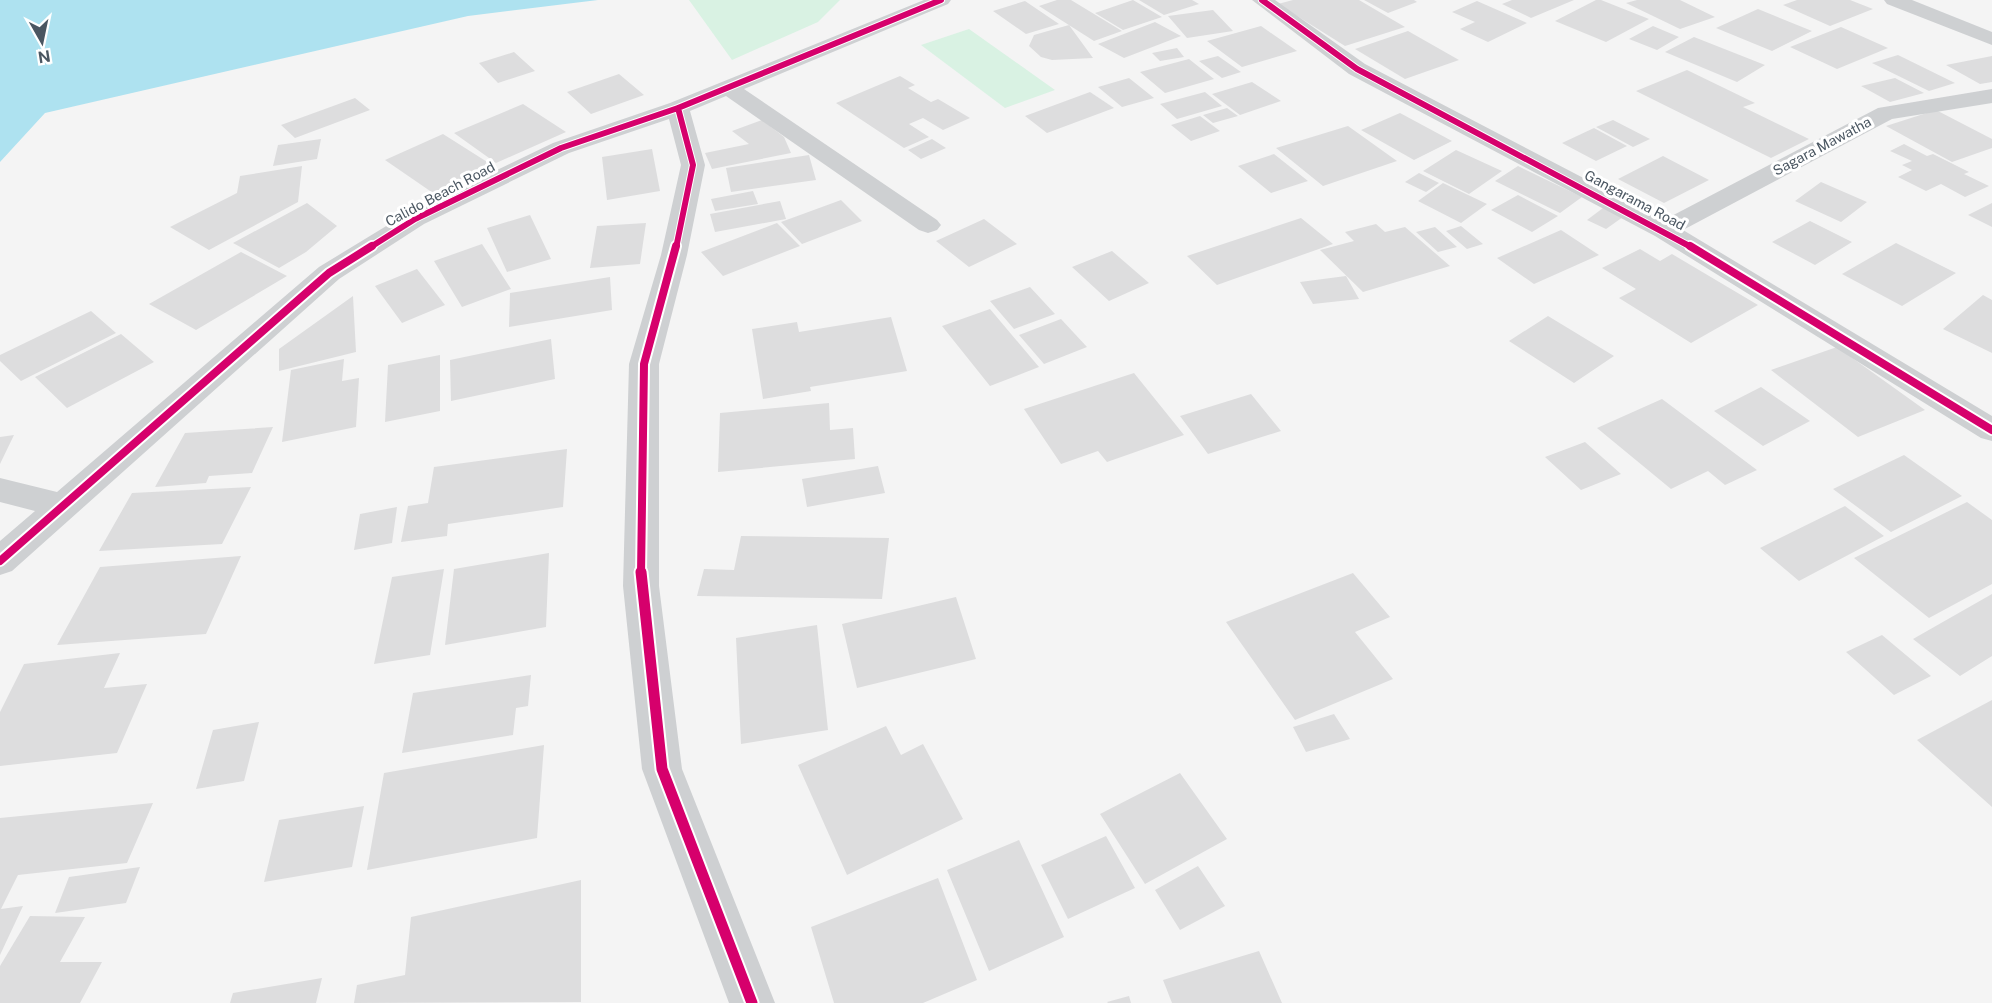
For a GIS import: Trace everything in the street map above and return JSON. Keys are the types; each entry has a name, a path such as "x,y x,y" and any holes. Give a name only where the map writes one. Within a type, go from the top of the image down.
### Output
{"street":[{"name":"Calido Beach Road","path":"0,561 61,505 329,273 415,219 561,148 678,108 941,0"},
{"name":"Gangarama Road","path":"1262,0 1357,69 1664,230 1992,430"},
{"path":"1894,0 1992,39"},
{"path":"728,88 928,225"},
{"name":"Sagara Mawatha","path":"1664,230 1886,113 1992,96"},
{"path":"678,108 693,165 674,255 644,364 641,586 662,769 752,1003"},
{"path":"0,490 61,505"}],"green space":[{"path":"689,0 840,0 818,22 732,60"},
{"path":"969,29 1055,90 1005,108 921,45"}],"water":[{"path":"0,0 598,0 468,16 45,113 0,162"}],"building":[{"path":"1057,0 1071,0 1122,31 1094,41 1039,6"},
{"path":"1133,0 1162,17 1123,30 1095,13"},
{"path":"1139,0 1192,0 1199,4 1164,15"},
{"path":"1293,0 1359,0 1405,27 1345,46 1278,4"},
{"path":"1364,0 1414,0 1417,2 1388,13"},
{"path":"1512,0 1574,0 1531,18 1502,4"},
{"path":"1596,0 1649,19 1606,42 1555,21"},
{"path":"1637,0 1680,0 1715,17 1680,29 1626,3"},
{"path":"1797,0 1850,0 1873,9 1830,26 1783,5"},
{"path":"1025,1 1059,24 1026,34 993,11"},
{"path":"1477,1 1527,23 1488,42 1460,29 1475,22 1452,12"},
{"path":"1758,9 1812,31 1772,51 1716,28"},
{"path":"1213,10 1233,31 1187,38 1168,16"},
{"path":"1155,22 1181,36 1124,58 1098,44"},
{"path":"1069,25 1093,58 1052,60 1041,57 1029,46 1034,35"},
{"path":"1261,26 1297,51 1242,67 1207,41"},
{"path":"1653,26 1679,37 1657,50 1629,39"},
{"path":"1841,27 1888,48 1837,69 1790,47"},
{"path":"1408,31 1459,60 1405,79 1355,49"},
{"path":"1694,37 1765,65 1737,82 1665,52"},
{"path":"1177,48 1184,57 1160,61 1152,53"},
{"path":"514,52 535,71 498,83 479,63"},
{"path":"1898,55 1955,83 1929,91 1872,63"},
{"path":"1218,56 1241,72 1222,78 1199,61"},
{"path":"1992,56 1992,82 1980,84 1946,65"},
{"path":"1189,59 1214,79 1165,93 1140,72"},
{"path":"1687,70 1755,103 1743,107 1809,139 1771,158 1636,91"},
{"path":"619,74 644,95 591,114 567,92"},
{"path":"900,76 915,85 908,88 931,102 938,99 970,118 943,130 923,118 909,124 929,137 904,148 836,103"},
{"path":"1129,78 1154,98 1122,107 1098,87"},
{"path":"1895,78 1924,93 1890,102 1861,86"},
{"path":"1252,82 1281,101 1240,115 1212,94"},
{"path":"1090,92 1114,108 1047,133 1025,116"},
{"path":"1205,92 1222,106 1177,119 1160,104"},
{"path":"355,98 370,110 295,138 281,125"},
{"path":"523,104 566,132 496,163 454,133"},
{"path":"1227,108 1238,116 1213,123 1203,115"},
{"path":"1936,110 1992,139 1992,148 1952,162 1886,126"},
{"path":"1400,113 1452,141 1414,160 1361,130"},
{"path":"1200,116 1220,131 1191,141 1171,125"},
{"path":"762,120 784,137 791,153 712,169 705,153 749,144 732,131"},
{"path":"1613,120 1650,139 1633,147 1596,127"},
{"path":"1348,126 1397,161 1323,186 1276,148"},
{"path":"1594,128 1627,146 1596,161 1562,143"},
{"path":"443,134 492,165 433,193 385,160"},
{"path":"321,139 317,159 273,166 278,145"},
{"path":"932,139 946,148 921,159 908,150"},
{"path":"1904,144 1927,156 1933,154 1969,172 1964,174 1989,186 1965,197 1941,184 1926,191 1898,177 1912,170 1902,165 1912,161 1890,151"},
{"path":"652,149 660,191 607,200 602,157"},
{"path":"1456,150 1502,171 1469,194 1423,171"},
{"path":"1274,154 1308,181 1271,193 1238,166"},
{"path":"809,155 816,180 731,192 726,168"},
{"path":"1663,156 1709,180 1664,203 1618,179"},
{"path":"302,166 298,202 209,250 170,227 237,193 240,176"},
{"path":"1518,166 1582,197 1560,213 1495,181"},
{"path":"1419,173 1439,183 1426,192 1405,182"},
{"path":"1821,182 1867,202 1841,222 1795,201"},
{"path":"1443,183 1487,204 1461,223 1418,201"},
{"path":"753,191 758,204 715,211 711,199"},
{"path":"1518,195 1558,216 1532,232 1491,210"},
{"path":"841,200 862,221 802,244 781,222"},
{"path":"780,201 786,219 715,232 710,214"},
{"path":"307,203 337,226 306,252 279,268 233,243"},
{"path":"1992,203 1992,227 1968,215"},
{"path":"1603,208 1623,217 1606,229 1587,220"},
{"path":"530,215 551,259 507,272 487,228"},
{"path":"1301,218 1333,244 1217,285 1187,256"},
{"path":"984,219 1017,244 969,267 936,241"},
{"path":"1810,221 1852,242 1815,265 1772,242"},
{"path":"646,223 640,264 590,268 597,226"},
{"path":"777,223 800,246 723,276 701,252"},
{"path":"1376,224 1385,232 1405,227 1450,266 1363,292 1320,250 1354,241 1345,232"},
{"path":"1461,226 1483,244 1467,249 1446,231"},
{"path":"1435,227 1457,247 1438,252 1416,232"},
{"path":"1561,230 1599,255 1534,284 1497,258"},
{"path":"1896,243 1956,273 1902,306 1842,274"},
{"path":"482,244 511,289 462,307 434,261"},
{"path":"1640,249 1660,261 1672,254 1758,305 1691,343 1619,298 1636,289 1602,268"},
{"path":"1112,251 1149,283 1109,301 1072,267"},
{"path":"241,252 287,276 196,330 149,304"},
{"path":"417,269 445,305 402,323 375,286"},
{"path":"1346,276 1359,299 1313,304 1300,282"},
{"path":"610,277 612,310 509,327 510,293"},
{"path":"1030,287 1055,314 1014,329 990,301"},
{"path":"1983,295 1992,300 1992,353 1943,329"},
{"path":"353,296 356,352 279,371 279,349"},
{"path":"990,309 1039,367 990,386 942,326"},
{"path":"91,311 116,333 21,381 0,361 0,355"},
{"path":"1548,316 1614,356 1574,383 1509,341"},
{"path":"891,317 907,371 810,387 811,391 763,399 752,329 797,322 799,332"},
{"path":"1061,319 1087,347 1044,364 1019,335"},
{"path":"121,334 154,362 67,408 35,377"},
{"path":"551,339 555,379 451,401 450,360"},
{"path":"1837,347 1925,410 1858,437 1771,370"},
{"path":"440,355 440,411 385,422 388,365"},
{"path":"344,359 342,381 359,378 356,427 282,442 291,370"},
{"path":"1134,373 1184,435 1107,462 1098,451 1061,464 1024,409"},
{"path":"1761,387 1810,421 1763,446 1714,411"},
{"path":"1251,394 1281,431 1208,454 1180,416"},
{"path":"1662,399 1757,470 1725,485 1708,471 1671,489 1597,428"},
{"path":"829,403 830,430 853,428 855,459 718,472 720,413"},
{"path":"273,427 252,473 209,476 206,483 155,487 185,433"},
{"path":"14,435 0,464 0,437"},
{"path":"1585,442 1621,474 1581,490 1545,457"},
{"path":"567,449 563,507 448,524 447,536 401,542 408,506 428,503 434,467"},
{"path":"1904,455 1962,496 1891,532 1833,489"},
{"path":"878,466 885,493 807,507 802,479"},
{"path":"251,487 222,544 99,551 132,493"},
{"path":"1967,502 1992,520 1992,584 1929,618 1854,558"},
{"path":"1845,506 1884,536 1799,581 1760,548"},
{"path":"397,507 392,543 354,550 360,514"},
{"path":"741,536 889,538 882,599 697,596 704,569 734,570"},
{"path":"549,553 546,627 445,645 454,569"},
{"path":"241,556 206,634 57,645 100,567"},
{"path":"444,569 430,655 374,664 392,577"},
{"path":"1353,573 1390,617 1355,632 1393,679 1295,720 1226,622"},
{"path":"1992,594 1992,656 1960,676 1913,639"},
{"path":"956,597 976,659 857,688 842,624"},
{"path":"817,625 828,730 741,744 736,638"},
{"path":"1882,635 1931,676 1894,695 1846,652"},
{"path":"120,653 104,688 147,684 117,753 0,766 0,712 24,664"},
{"path":"531,675 528,706 516,708 513,735 402,753 413,693"},
{"path":"1992,700 1992,807 1917,740"},
{"path":"1334,714 1350,739 1306,752 1293,727"},
{"path":"259,722 244,781 196,789 213,730"},
{"path":"886,726 901,755 923,744 963,819 847,875 798,765"},
{"path":"544,745 537,838 367,870 384,773"},
{"path":"1180,773 1227,839 1145,884 1100,814"},
{"path":"153,803 127,863 18,875 1,909 23,906 0,955 0,818"},
{"path":"364,806 352,867 264,882 279,820"},
{"path":"1106,836 1135,888 1068,919 1041,865"},
{"path":"1019,840 1064,937 989,971 947,870"},
{"path":"1198,866 1225,906 1180,930 1155,890"},
{"path":"140,867 126,903 55,913 69,877"},
{"path":"938,878 977,980 923,1003 834,1003 811,927"},
{"path":"581,880 581,1002 354,1003 357,985 405,975 411,917"},
{"path":"30,916 85,917 60,962 102,962 80,1003 0,1003 0,966"},
{"path":"1259,951 1282,1003 1172,1003 1163,980"},
{"path":"322,978 316,1003 230,1003 233,993"},
{"path":"1129,996 1131,1003 1107,1002"}],"cycle path":[{"path":"0,561 329,273 415,219 561,148 678,108 941,0"},
{"path":"1262,0 1357,69 1664,230 1992,430"},
{"path":"678,108 693,165 674,255 644,364 641,586 662,769 752,1003"}]}
